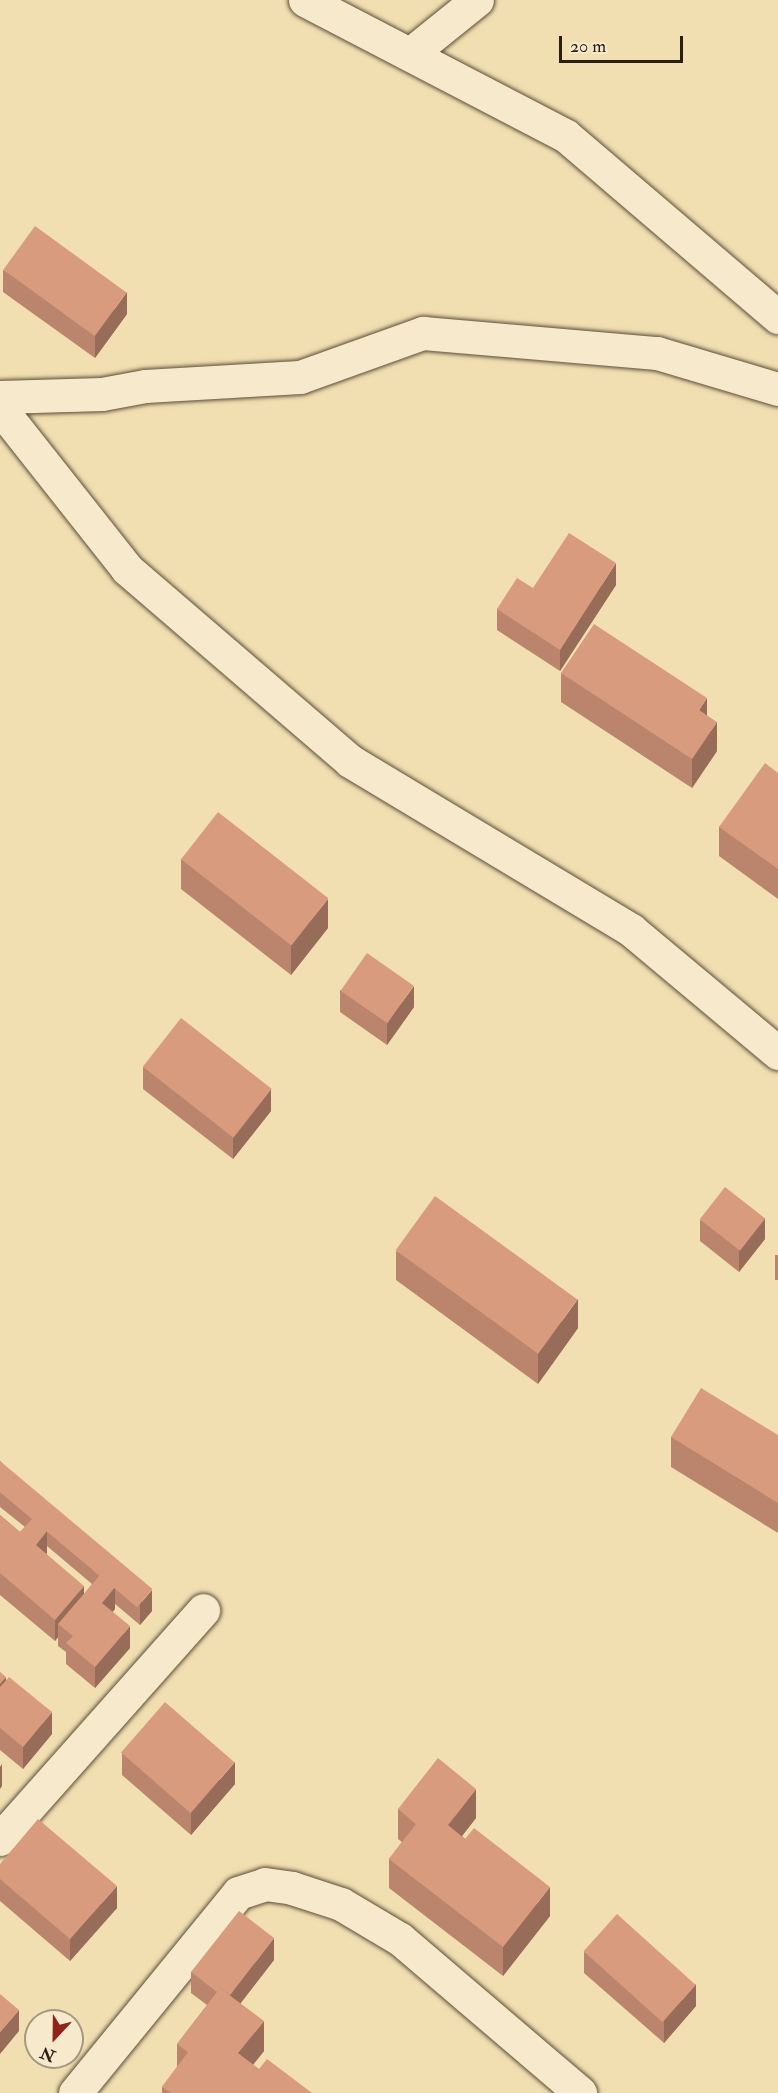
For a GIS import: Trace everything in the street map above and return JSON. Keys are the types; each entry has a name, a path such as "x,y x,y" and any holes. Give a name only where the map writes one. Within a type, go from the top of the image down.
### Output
{"street":[{"path":"305,0 336,8 410,54 566,136 778,317"},
{"path":"410,54 477,0"},
{"path":"0,397 102,394 145,386 300,377 423,333 657,353 778,389"},
{"path":"0,408 127,569 210,638 350,761 631,930 778,1053"},
{"path":"0,1839 203,1610"},
{"path":"75,2093 238,1893 265,1884 292,1888 341,1904 400,1939 580,2093"}],"building":[{"path":"35,226 126,292 95,336 3,270"},
{"path":"569,533 616,563 560,650 497,609 517,578 533,588"},
{"path":"594,624 707,698 699,710 717,722 692,759 561,673"},
{"path":"765,763 778,773 778,869 719,827"},
{"path":"218,812 328,898 291,945 181,859"},
{"path":"367,953 414,986 387,1023 341,991"},
{"path":"181,1018 272,1089 233,1138 143,1067"},
{"path":"725,1187 765,1218 740,1251 700,1219"},
{"path":"435,1196 577,1299 538,1354 396,1250"},
{"path":"701,1388 778,1435 778,1503 671,1437"},
{"path":"0,1461 152,1589 137,1607 0,1492"},
{"path":"0,1515 20,1532 33,1518 47,1531 36,1545 84,1586 55,1620 0,1573"},
{"path":"100,1575 115,1587 102,1603 130,1626 95,1667 66,1643 73,1636 58,1624"},
{"path":"0,1672 6,1677 0,1684"},
{"path":"9,1677 52,1712 23,1747 0,1728 0,1687"},
{"path":"165,1702 234,1762 190,1813 121,1753"},
{"path":"438,1758 476,1789 448,1825 465,1839 474,1828 550,1887 503,1947 389,1859 416,1824 398,1809"},
{"path":"38,1819 117,1886 70,1939 0,1879 0,1864"},
{"path":"239,1911 274,1938 230,1995 220,1988 217,1992 191,1972"},
{"path":"617,1914 696,1985 662,2022 584,1951"},
{"path":"220,1988 264,2021 238,2053 259,2069 267,2059 312,2093 171,2093 162,2087 188,2052 177,2044"},
{"path":"0,1994 19,2010 0,2032"}]}
